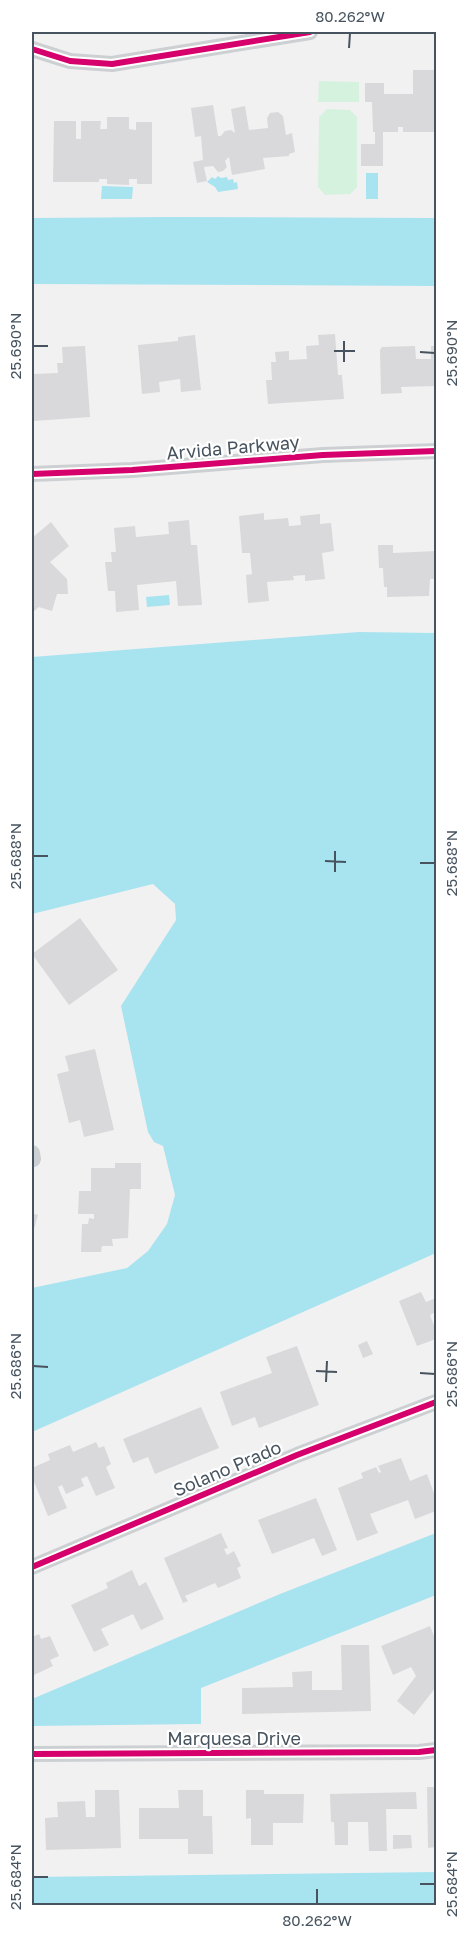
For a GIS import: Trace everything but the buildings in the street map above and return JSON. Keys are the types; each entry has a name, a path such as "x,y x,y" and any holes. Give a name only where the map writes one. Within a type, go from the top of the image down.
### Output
{"street":[{"path":"32,49 70,61 112,64 310,32"},
{"name":"Arvida Parkway","path":"32,474 132,470 323,455 436,451"},
{"name":"Solano Prado","path":"32,1567 297,1455 436,1402"},
{"name":"Marquesa Drive","path":"32,1754 419,1752 436,1750"}],"green space":[{"path":"319,81 359,82 359,102 318,102"},
{"path":"327,109 350,110 357,117 357,187 350,194 325,195 318,187 319,117"}],"water":[{"path":"366,173 378,173 378,199 366,199"},
{"path":"218,176 227,177 228,180 233,179 234,183 237,182 238,189 218,192 207,182 212,177 215,179"},
{"path":"102,186 133,187 132,199 101,199"},
{"path":"32,218 436,218 436,286 32,284"},
{"path":"169,595 170,605 147,607 146,597"},
{"path":"359,632 436,633 436,1253 32,1432 32,1288 127,1268 148,1251 167,1224 175,1195 163,1146 154,1142 148,1132 121,1006 176,920 175,904 153,884 32,914 32,657"},
{"path":"436,1533 436,1595 201,1688 201,1724 32,1726 32,1699 280,1594"},
{"path":"436,1872 436,1905 32,1905 32,1877"}],"cycle path":[{"path":"32,49 70,61 112,64 310,32"},
{"path":"32,474 132,470 323,455 436,451"},
{"path":"32,1567 297,1455 436,1402"},
{"path":"32,1754 419,1752 436,1750"}]}
